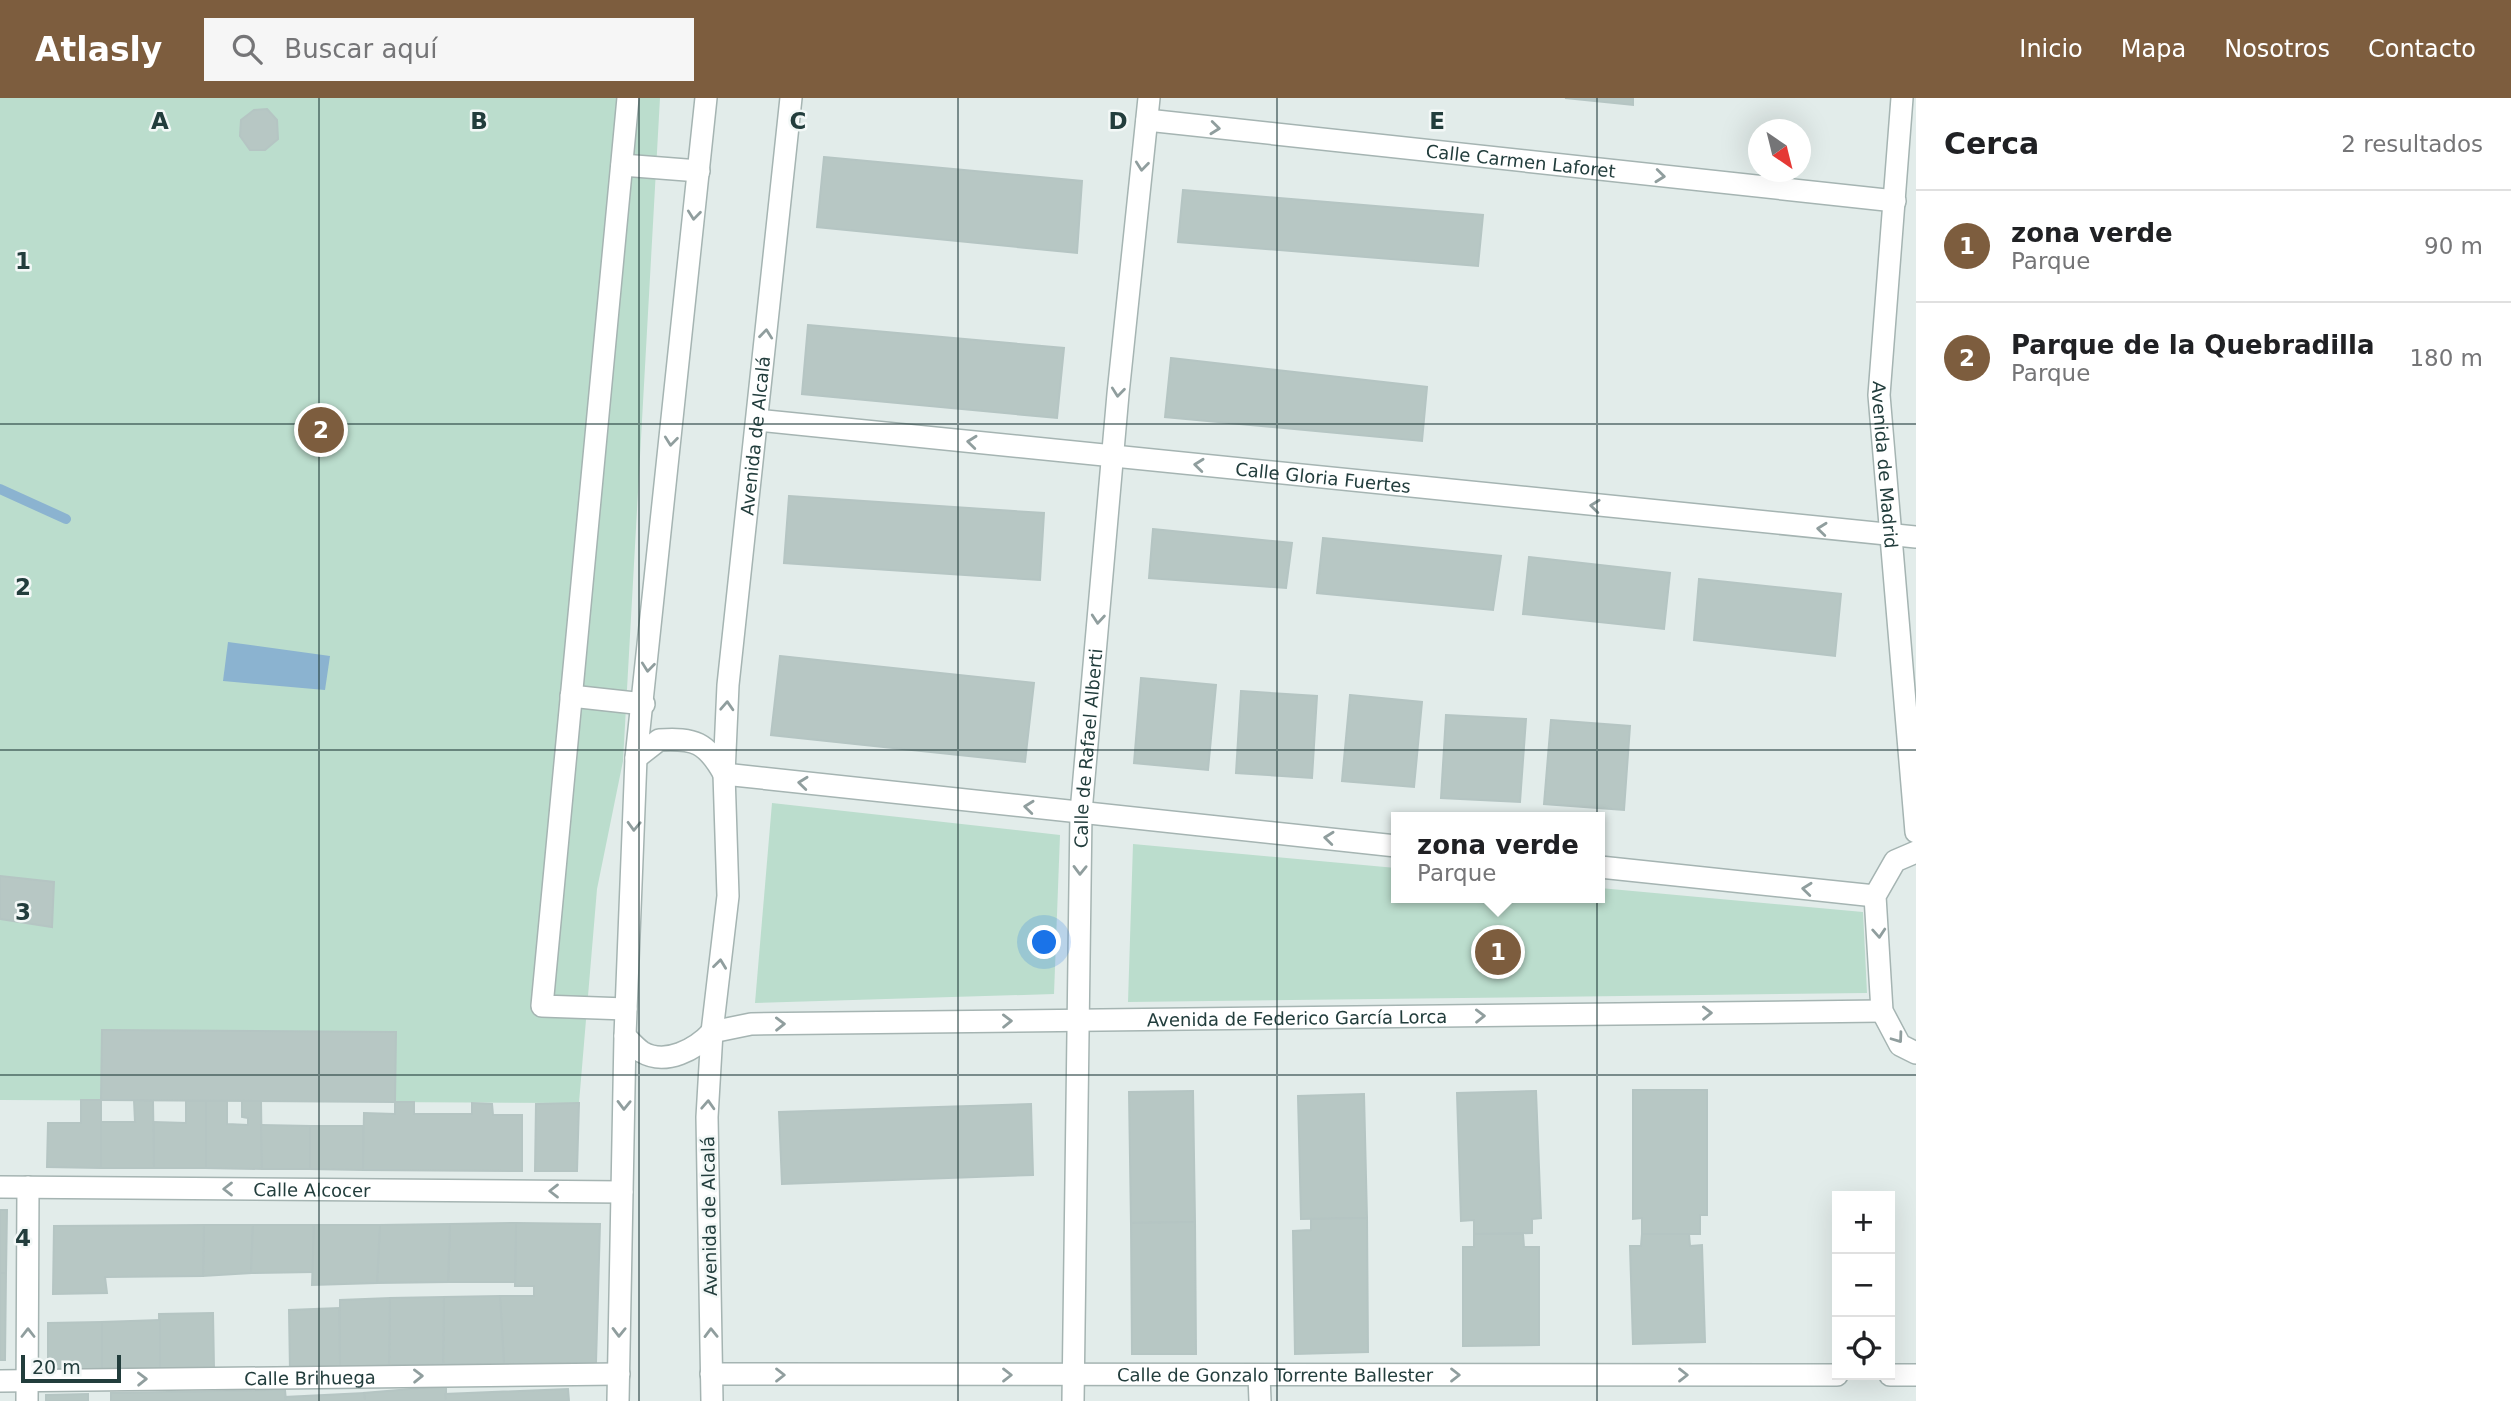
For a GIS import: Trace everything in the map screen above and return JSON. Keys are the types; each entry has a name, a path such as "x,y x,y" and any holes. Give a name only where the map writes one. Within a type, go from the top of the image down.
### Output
{"street":[{"path":"626,1009 542,1006 628,98"},
{"path":"618,1401 625,1037 636,758 644,704 706,98"},
{"name":"Avenida de Alcalá","path":"712,1401 707,1117 712,1032 728,896 724,774 728,685 791,98"},
{"name":"Calle de Rafael Alberti","path":"1073,1401 1076,1020 1081,812 1112,456 1149,98"},
{"name":"Avenida de Madrid","path":"1902,98 1879,395 1916,832"},
{"name":"Calle Carmen Laforet","path":"1147,120 1895,201"},
{"path":"622,164 699,171"},
{"name":"Calle Gloria Fuertes","path":"757,420 1916,537"},
{"path":"572,696 644,704"},
{"path":"636,758 659,740 698,742 712,752 724,774 1391,845"},
{"path":"1916,852 1895,861 1875,896 1882,1011 1900,1045 1916,1053"},
{"path":"1605,868 1875,896"},
{"name":"Avenida de Federico García Lorca","path":"712,1032 751,1024 1882,1011"},
{"path":"625,1037 643,1053 664,1056 699,1046 712,1032"},
{"name":"Calle Alcocer","path":"0,1187 622,1192"},
{"path":"27,1391 28,1187"},
{"name":"Calle Brihuega","path":"0,1381 27,1391 618,1374"},
{"name":"Calle de Gonzalo Torrente Ballester","path":"711,1374 1832,1375"},
{"path":"1895,1375 1916,1374"},
{"path":"1259,1375 1260,1401"}],"green space":[{"path":"0,98 660,98 623,761 597,889 579,1103 0,1100"},
{"path":"772,803 1060,835 1054,994 755,1003"},
{"path":"1133,844 1391,868 1391,903 1605,903 1605,888 1863,912 1867,993 1128,1002"}],"water":[{"path":"228,642 330,656 325,690 223,681"}],"building":[{"path":"1565,98 1633,98 1633,105"},
{"path":"267,109 277,120 278,139 265,150 250,150 240,136 241,120 254,110"},
{"path":"824,157 1082,181 1077,253 817,227"},
{"path":"1183,190 1483,215 1478,266 1178,242"},
{"path":"808,325 1064,348 1057,418 802,394"},
{"path":"1171,358 1427,387 1422,441 1165,417"},
{"path":"789,496 1044,513 1040,580 784,563"},
{"path":"1153,529 1292,543 1286,588 1149,578"},
{"path":"1323,538 1501,556 1493,610 1317,593"},
{"path":"1529,557 1670,573 1664,629 1523,614"},
{"path":"1699,579 1841,594 1835,656 1694,640"},
{"path":"780,656 1034,683 1025,762 771,735"},
{"path":"1141,678 1216,685 1208,770 1134,763"},
{"path":"1241,691 1317,696 1312,778 1236,773"},
{"path":"1350,695 1422,702 1414,787 1342,781"},
{"path":"1446,715 1526,719 1520,802 1441,798"},
{"path":"1551,720 1630,726 1624,810 1544,804"},
{"path":"0,876 54,882 52,927 0,919"},
{"path":"102,1030 396,1032 395,1102 101,1100"},
{"path":"1633,1090 1707,1090 1707,1215 1700,1215 1700,1234 1642,1234 1642,1218 1633,1219"},
{"path":"1193,1091 1195,1222 1131,1223 1129,1092"},
{"path":"1536,1091 1541,1218 1532,1219 1532,1233 1474,1234 1474,1220 1461,1221 1457,1093"},
{"path":"1364,1094 1367,1218 1301,1219 1298,1096"},
{"path":"81,1100 101,1100 101,1168 47,1167 48,1123 81,1123"},
{"path":"134,1100 153,1101 154,1168 101,1168 101,1122 135,1122"},
{"path":"186,1101 206,1101 206,1168 154,1168 154,1122 186,1123"},
{"path":"206,1101 227,1101 227,1124 248,1125 248,1118 242,1117 242,1101 261,1101 262,1169 206,1168"},
{"path":"395,1102 414,1102 414,1114 472,1114 472,1103 492,1104 493,1115 522,1115 522,1171 363,1170 364,1113 395,1114"},
{"path":"579,1103 577,1171 535,1171 536,1104"},
{"path":"1031,1104 1033,1175 782,1184 779,1112"},
{"path":"261,1125 310,1126 310,1169 262,1169"},
{"path":"310,1126 363,1126 363,1170 310,1169"},
{"path":"0,1210 7,1210 6,1273 0,1273"},
{"path":"1367,1218 1368,1352 1295,1354 1293,1231 1311,1230 1311,1219"},
{"path":"1195,1222 1196,1354 1132,1354 1131,1223"},
{"path":"516,1223 600,1224 596,1363 504,1364 500,1296 534,1296 534,1286 515,1286"},
{"path":"516,1223 515,1282 448,1282 450,1224"},
{"path":"450,1224 448,1282 377,1283 380,1225"},
{"path":"204,1225 253,1225 251,1273 203,1276"},
{"path":"204,1225 203,1276 105,1277 107,1293 53,1294 54,1226"},
{"path":"253,1225 314,1225 313,1272 251,1273"},
{"path":"314,1225 380,1225 377,1283 312,1285"},
{"path":"1474,1234 1523,1234 1524,1247 1539,1247 1539,1345 1463,1346 1463,1247 1474,1247"},
{"path":"1642,1234 1689,1234 1690,1246 1702,1245 1705,1342 1633,1344 1630,1246 1641,1246"},
{"path":"0,1273 6,1273 5,1360 0,1360"},
{"path":"500,1296 504,1364 443,1364 444,1297"},
{"path":"444,1297 443,1364 389,1366 390,1298"},
{"path":"390,1298 389,1366 340,1367 340,1300"},
{"path":"339,1308 340,1367 290,1371 289,1310"},
{"path":"213,1313 214,1368 160,1369 159,1314"},
{"path":"160,1320 160,1369 102,1370 102,1322"},
{"path":"102,1322 102,1370 48,1371 48,1323"},
{"path":"446,1386 446,1401 365,1401 364,1393"},
{"path":"568,1389 569,1401 446,1401 445,1394"},
{"path":"285,1390 286,1401 111,1401 111,1393"},
{"path":"364,1393 365,1401 286,1401 285,1397"},
{"path":"88,1394 88,1401 46,1401 46,1395"}],"waterway":[{"path":"0,489 66,519"}],"place":[{"name":"Parque de la Quebradilla","path":"321,430"},
{"name":"zona verde","path":"1498,952"}]}
